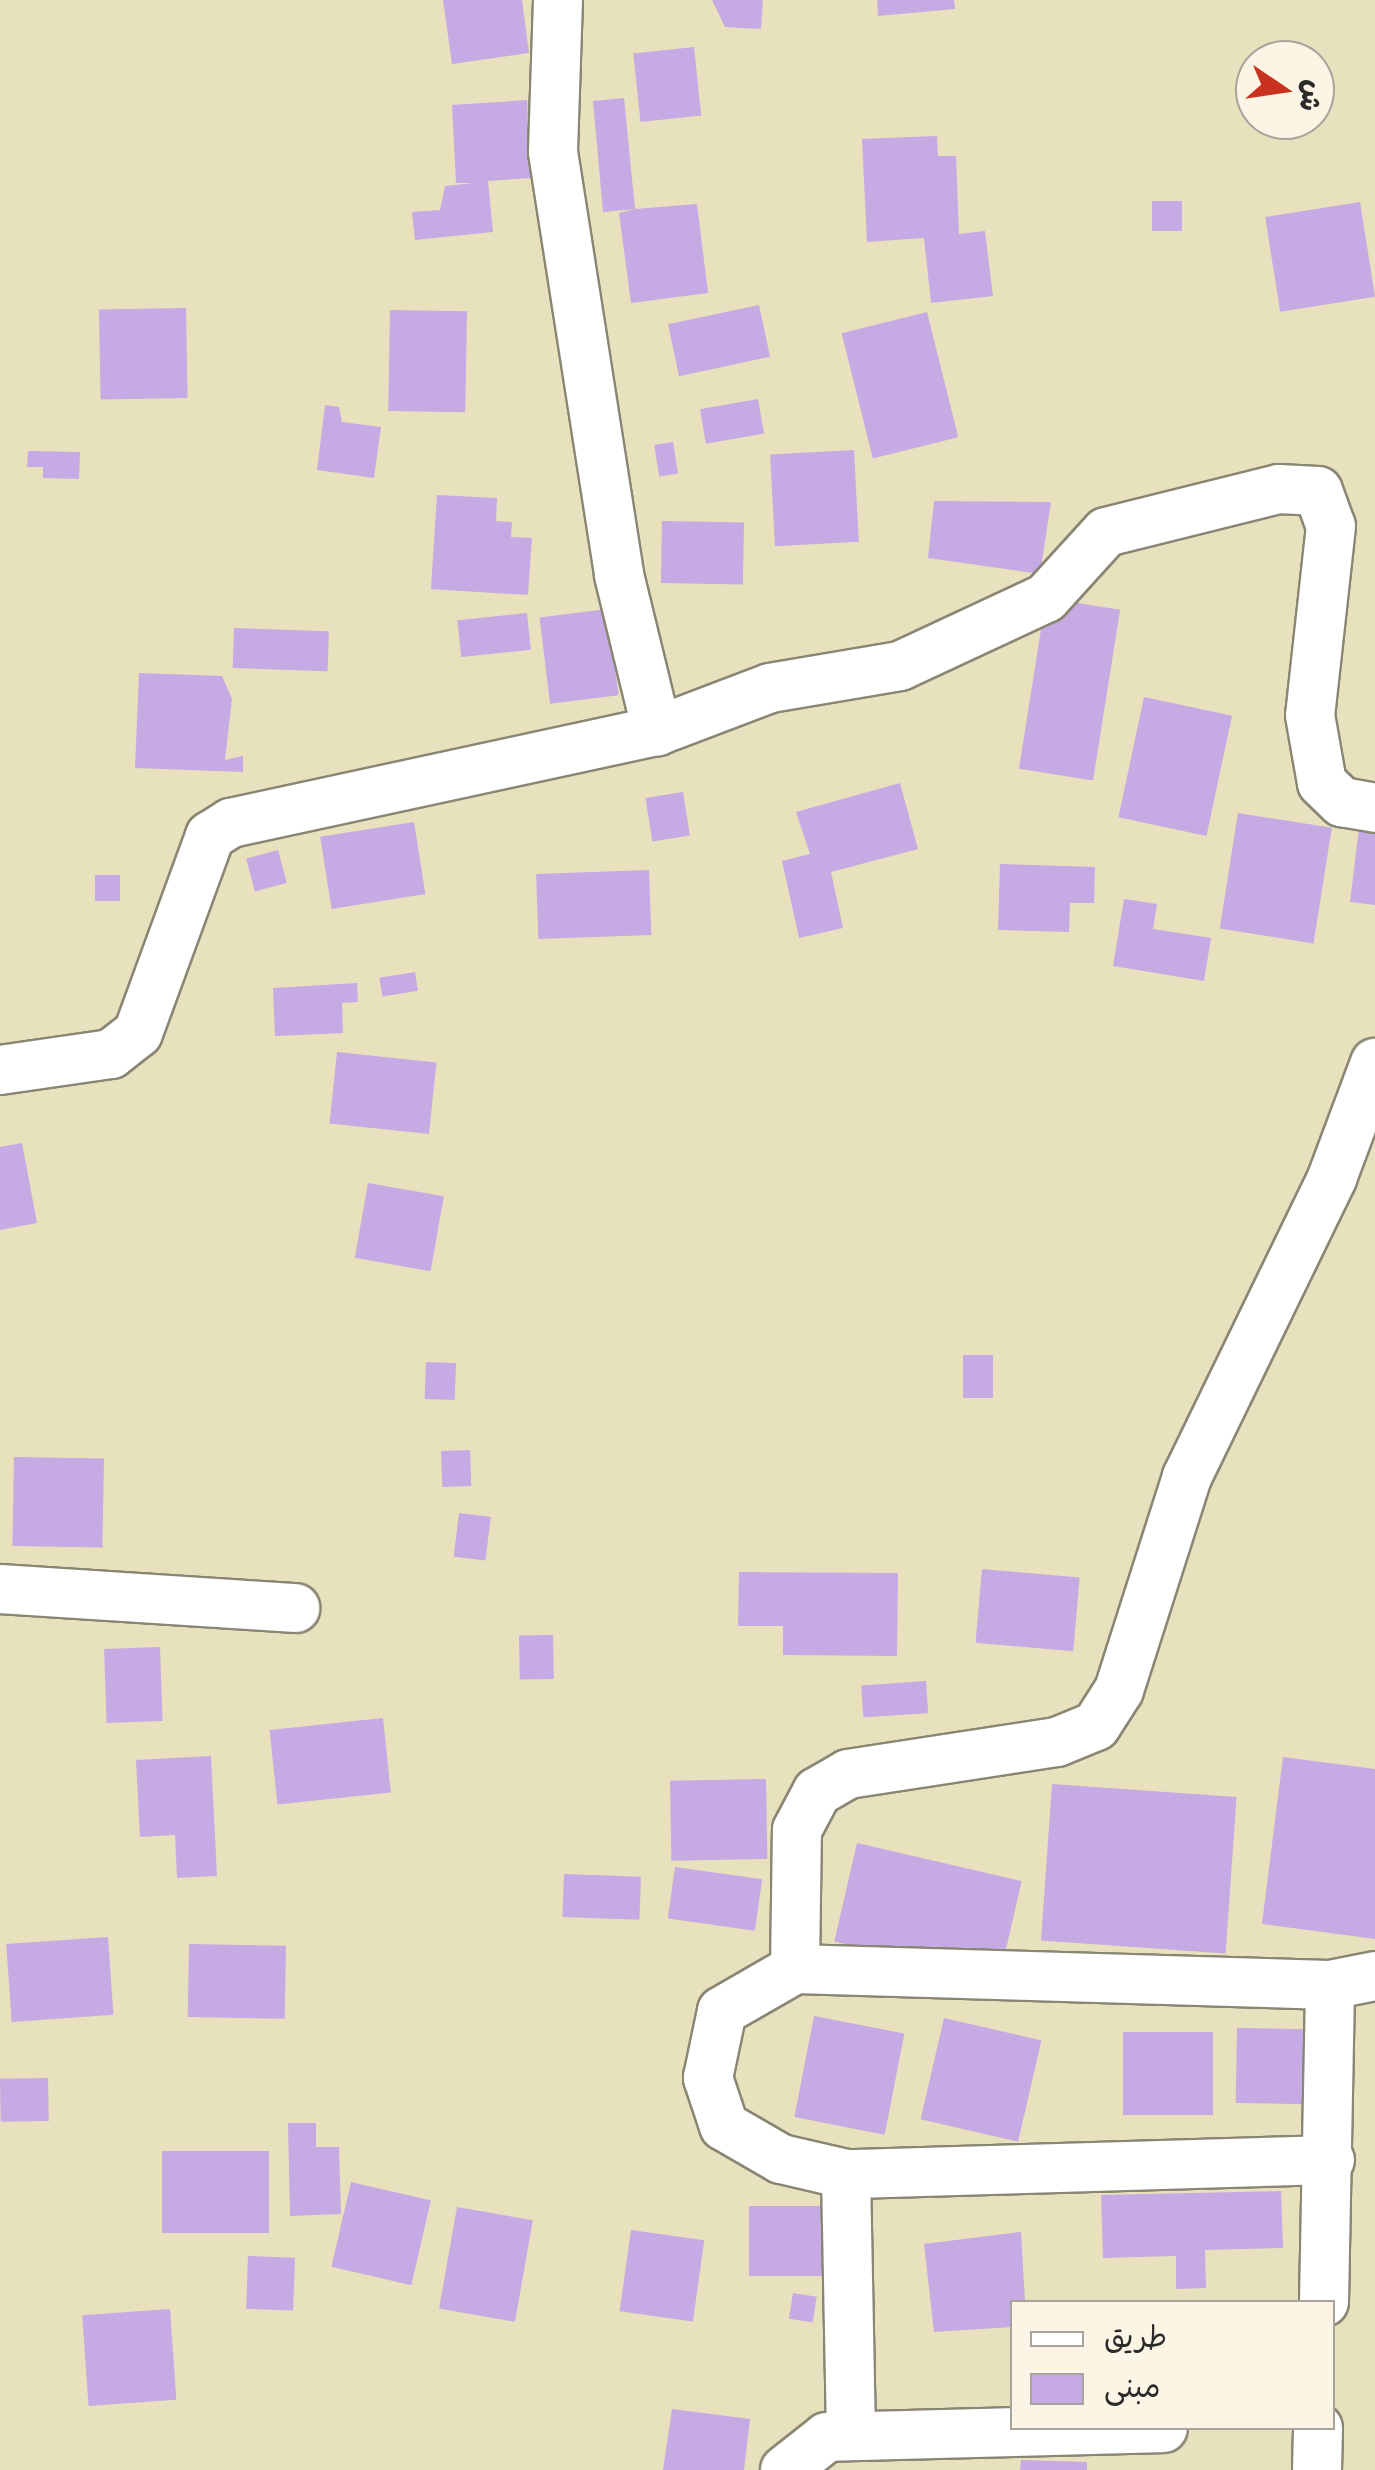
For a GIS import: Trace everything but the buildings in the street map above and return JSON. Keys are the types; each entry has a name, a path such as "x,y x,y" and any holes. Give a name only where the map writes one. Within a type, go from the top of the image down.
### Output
{"street":[{"path":"558,0 553,152 619,575 657,731"},
{"path":"0,1070 111,1054 138,1033 210,836 231,824 657,731 770,688 900,666 1046,598 1106,532 1279,489 1318,491 1331,526 1310,715 1322,783 1342,802 1375,808"},
{"path":"795,1969 796,1830 818,1792 848,1774 1057,1742 1096,1726 1119,1690 1187,1477 1332,1178 1375,1064"},
{"path":"0,1589 295,1608"},
{"path":"1324,2300 1330,2160 1352,1981 795,1969 722,2011 708,2078 724,2126 781,2158 846,2174 1330,2160"},
{"path":"846,2174 851,2435"},
{"path":"785,2470 811,2446 851,2435 1074,2430"},
{"path":"1316,2470 1318,2430"}]}
